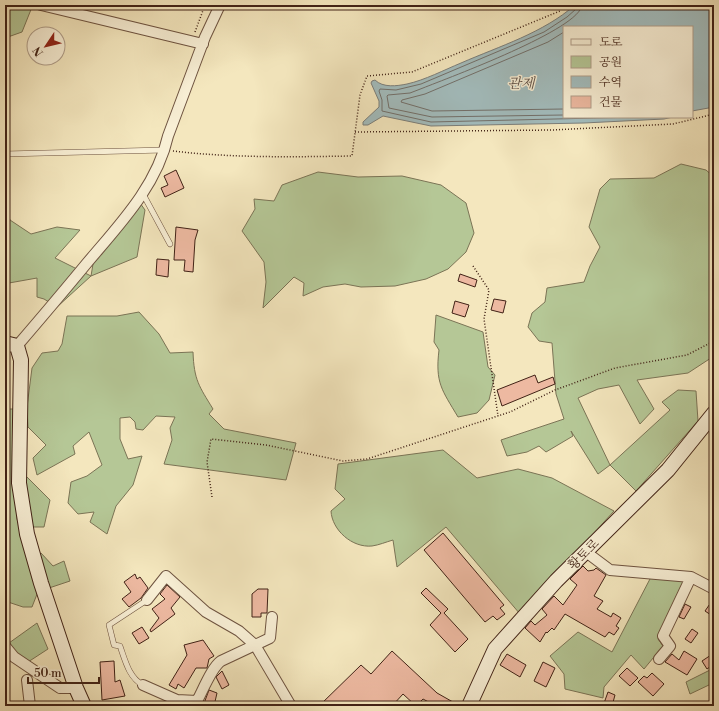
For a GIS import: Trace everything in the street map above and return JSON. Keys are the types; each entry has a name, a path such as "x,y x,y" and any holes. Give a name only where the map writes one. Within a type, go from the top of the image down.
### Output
{"main road":[{"path":"11,344 21,360 19,483 27,534 41,583 76,688 84,706"},
{"name":"황토로","path":"469,706 495,649 556,581 668,470 714,413"}],"street":[{"path":"41,5 203,44"},
{"path":"11,344 143,194 165,150 168,136 203,44 220,5"},
{"path":"586,552 610,570 691,577 714,589"},
{"path":"147,600 166,576 206,612 239,631 255,645 291,706"},
{"path":"659,658 670,646 663,636 691,577"},
{"path":"143,685 175,703 197,701 211,677 214,666 221,661 270,638 272,616"},
{"path":"5,646 14,657 60,688 76,688"},
{"path":"27,680 30,706"}],"lane":[{"path":"5,154 165,150"},
{"path":"143,194 170,244"},
{"path":"143,685 136,682 131,674 120,646 114,645 109,626 147,600"}],"path":[{"path":"191,41 205,5"},
{"path":"165,150 216,155 352,156 360,95 367,76 412,72 560,11 564,5"},
{"path":"355,132 552,130 636,126 673,124 714,114"},
{"path":"473,266 489,290 484,318 498,416"},
{"path":"212,496 207,462 211,439 266,446 343,461 367,459 510,412 555,390 615,368 687,355 714,341"}],"green space":[{"path":"5,5 32,5 32,7 22,32 5,38"},
{"path":"681,164 706,170 714,177 714,356 688,373 637,380 654,409 640,424 619,385 598,389 578,398 610,465 598,474 571,431 573,436 546,452 539,446 527,452 507,456 501,440 564,419 556,394 552,343 539,341 528,327 532,313 545,302 547,288 584,282 600,247 589,227 600,189 610,179 654,178"},
{"path":"318,172 358,177 402,176 441,185 466,203 474,233 466,252 448,269 426,279 395,286 361,287 345,284 323,287 303,296 304,283 294,277 263,308 266,282 264,262 242,231 255,209 254,199 274,201 282,185"},
{"path":"140,203 145,210 137,257 91,276 93,264"},
{"path":"5,207 10,220 31,234 57,227 80,230 55,258 91,276 57,307 44,299 37,297 37,278 9,283 5,281"},
{"path":"139,312 159,334 170,353 193,352 198,382 213,409 209,414 224,429 296,443 286,480 164,464 172,440 170,428 175,417 156,416 143,430 136,429 135,422 130,417 120,418 120,439 128,459 142,456 133,485 116,506 107,534 90,522 94,512 78,514 68,503 71,482 87,476 102,465 89,432 73,446 75,454 37,475 33,458 46,445 28,427 27,407 32,368 42,353 58,351 62,344 67,316 117,316"},
{"path":"436,315 483,332 488,367 495,375 489,400 477,413 458,417 441,386 438,371 439,350 434,342"},
{"path":"678,390 696,391 698,421 636,491 610,465 670,410 662,402"},
{"path":"5,409 14,409 17,519 39,589 32,607 23,607 5,601"},
{"path":"443,450 477,478 518,469 552,478 614,511 520,614 446,527 397,567 393,540 375,546 365,546 351,541 339,531 332,518 331,511 345,499 335,489 338,464"},
{"path":"23,473 50,500 44,527 31,527"},
{"path":"41,553 53,566 64,561 70,581 49,588 37,556"},
{"path":"651,577 687,580 658,639 663,646 644,669 631,655 604,687 603,698 565,689 564,674 550,656 578,632 612,652"},
{"path":"37,623 48,649 28,662 18,656 9,643"},
{"path":"714,668 714,685 711,684 690,694 686,682"}],"water":[{"name":"관제","path":"575,5 714,5 714,107 693,111 693,26 563,26 563,118 668,118 584,123 431,126 383,116 368,125 363,125 363,122 379,107 379,101 371,83 372,81 375,80 378,83 395,86 414,82 506,45 563,15"}],"building":[{"path":"176,170 184,188 165,197 161,188 168,185 164,176"},
{"path":"176,227 198,230 195,240 193,272 184,271 185,260 174,260"},
{"path":"157,259 169,260 168,277 156,275"},
{"path":"460,274 477,280 475,287 458,281"},
{"path":"494,299 506,301 503,313 491,310"},
{"path":"455,301 469,305 465,317 452,313"},
{"path":"535,375 538,383 553,377 555,384 502,406 497,390"},
{"path":"443,533 504,605 500,608 505,614 497,620 493,616 485,622 424,550"},
{"path":"583,566 588,571 596,568 606,575 594,596 603,601 597,609 611,617 613,613 621,618 616,626 619,628 614,635 609,632 605,637 565,614 554,630 552,628 547,633 546,632 540,642 525,628 531,621 535,625 547,615 542,609 554,596 563,605 577,585 570,579"},
{"path":"135,574 137,579 140,577 148,588 141,598 129,607 122,599 131,592 124,582"},
{"path":"167,585 180,597 171,608 175,614 151,632 150,630 159,618 152,609 165,599 160,594"},
{"path":"426,588 448,609 444,613 468,639 455,652 430,625 441,613 421,593"},
{"path":"258,589 268,589 267,613 261,613 261,617 252,617 252,594"},
{"path":"714,598 714,611 711,615 705,611"},
{"path":"685,604 691,607 684,619 679,617"},
{"path":"142,627 149,638 139,644 132,633"},
{"path":"692,629 698,633 691,643 685,639"},
{"path":"203,640 214,656 209,659 207,668 196,668 184,688 178,684 176,689 169,685 187,655 184,645"},
{"path":"392,651 437,693 460,706 436,706 423,699 416,706 403,694 392,706 319,706 361,665 371,674"},
{"path":"684,651 697,659 687,675 665,662 672,654 679,660"},
{"path":"714,653 714,664 707,669 702,661"},
{"path":"507,654 526,665 520,677 500,665"},
{"path":"114,661 115,682 120,680 125,696 102,700 100,662"},
{"path":"543,662 555,668 546,687 534,681"},
{"path":"627,668 638,678 630,686 619,676"},
{"path":"222,671 229,685 222,689 216,677"},
{"path":"652,673 664,684 653,696 638,682 644,676 647,678"},
{"path":"209,690 217,693 214,706 203,706"},
{"path":"608,692 615,695 612,706 603,706"}]}
